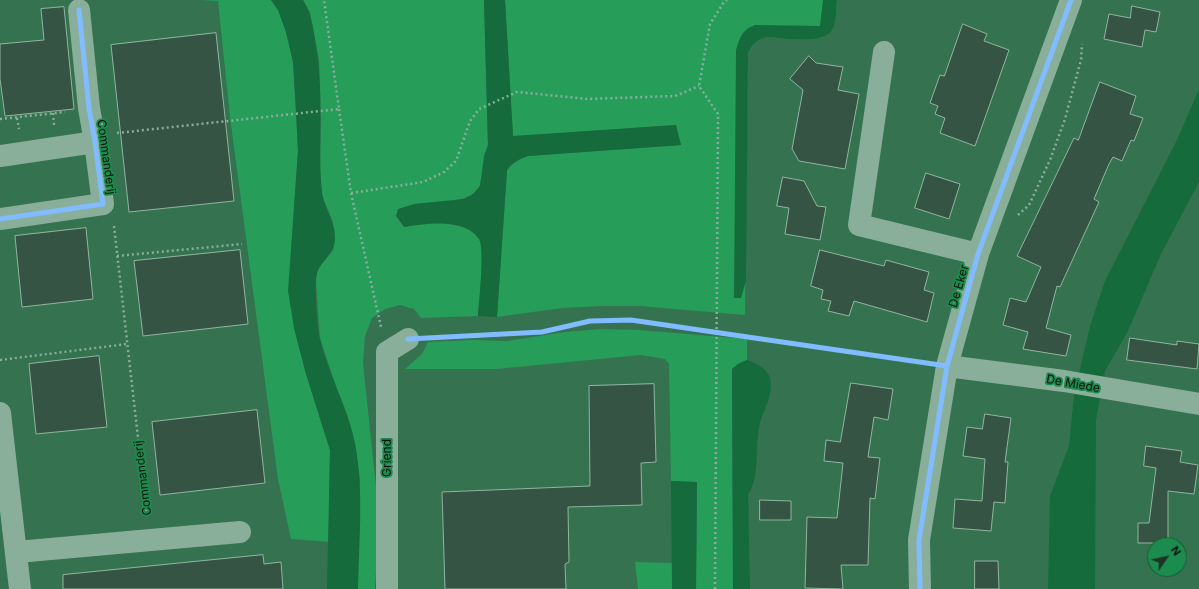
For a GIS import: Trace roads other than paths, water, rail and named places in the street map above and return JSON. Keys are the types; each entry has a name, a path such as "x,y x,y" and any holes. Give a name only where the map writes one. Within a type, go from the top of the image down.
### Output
{"street":[{"name":"De Eker","path":"920,589 919,540 946,366 978,254 1071,0"},
{"name":"Commanderij","path":"0,219 103,204 89,108 79,10"},
{"name":"De Eker","path":"884,52 859,225 978,254"},
{"name":"Commanderij","path":"0,156 95,142"},
{"name":"Griend","path":"387,589 387,352 408,339"},
{"name":"De Miede","path":"946,366 1064,382 1199,404"},
{"path":"0,413 20,589"},
{"path":"17,552 240,532"}]}
